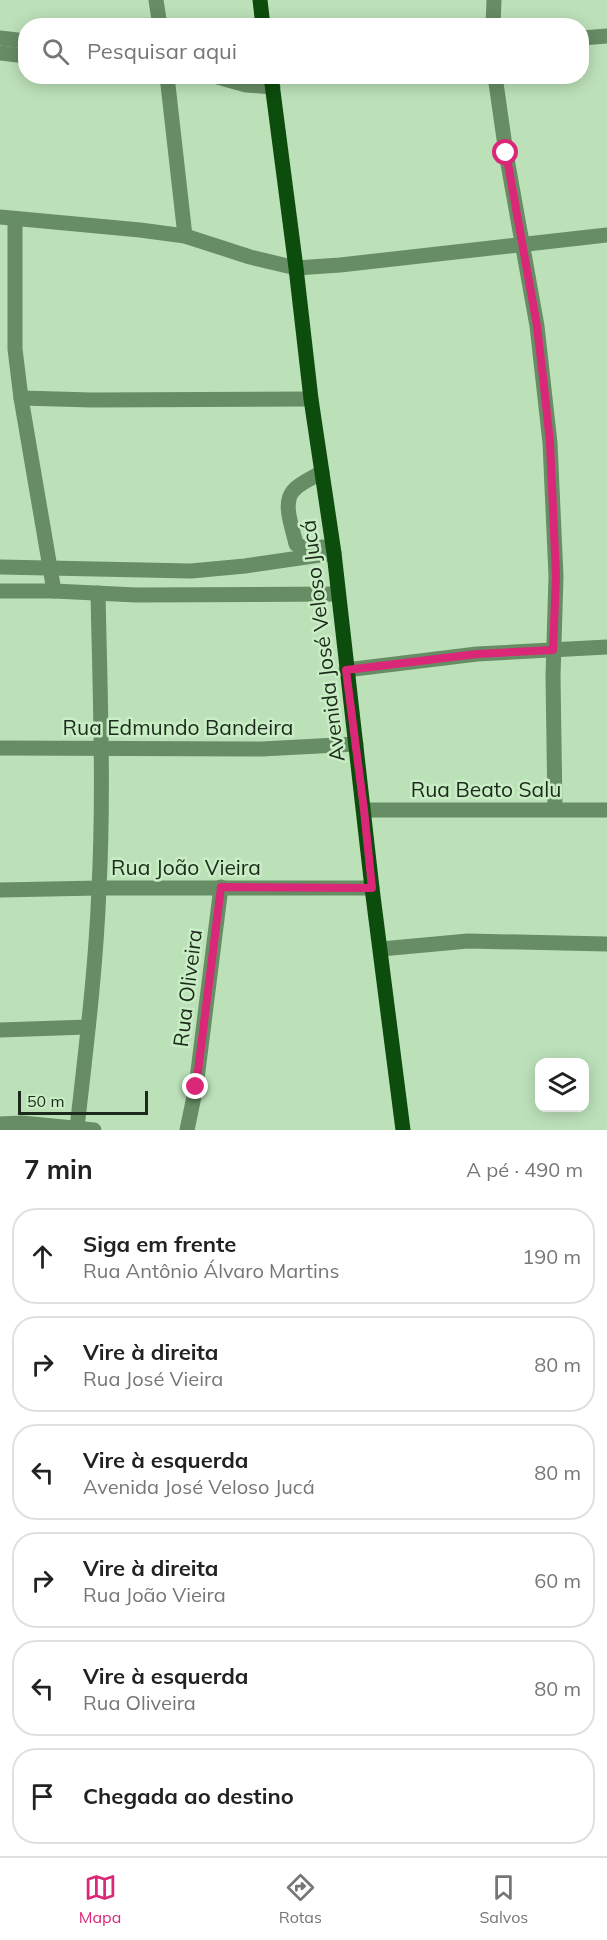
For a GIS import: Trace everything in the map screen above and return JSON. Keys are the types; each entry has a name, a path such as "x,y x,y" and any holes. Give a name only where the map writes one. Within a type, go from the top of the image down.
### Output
{"main road":[{"path":"260,0 260,18"},
{"name":"Avenida José Veloso Jucá","path":"272,84 311,399 334,550 346,670 403,1130"}],"street":[{"path":"156,0 159,18"},
{"path":"493,18 494,0"},
{"path":"589,37 607,36"},
{"path":"0,38 18,40"},
{"path":"0,53 18,55"},
{"path":"167,84 185,236"},
{"path":"496,84 521,245 537,326 550,443 556,576 553,650 555,809"},
{"path":"54,591 21,398 15,349 7,218 185,236 268,262 296,268 607,235"},
{"path":"21,398 311,399"},
{"path":"322,472 293,491 288,501 289,512 296,543 306,549 334,550"},
{"path":"0,567 191,571 245,566 334,550"},
{"path":"0,591 193,596 338,594"},
{"path":"69,1128 88,1027 99,888 101,748 98,593"},
{"path":"346,670 477,654 607,647"},
{"name":"Rua Edmundo Bandeira","path":"0,748 262,749 356,744"},
{"name":"Rua Beato Salu","path":"364,810 607,810"},
{"name":"Rua João Vieira","path":"0,890 221,887 372,888"},
{"name":"Rua Oliveira","path":"187,1130 196,1087 221,887"},
{"path":"381,949 468,941 607,944"},
{"path":"0,1030 88,1027"},
{"path":"0,1124 94,1130"}],"route":[{"path":"196,1087 221,887 372,888 346,670 477,654 553,650 556,576 550,443 537,326 506,153"}]}
